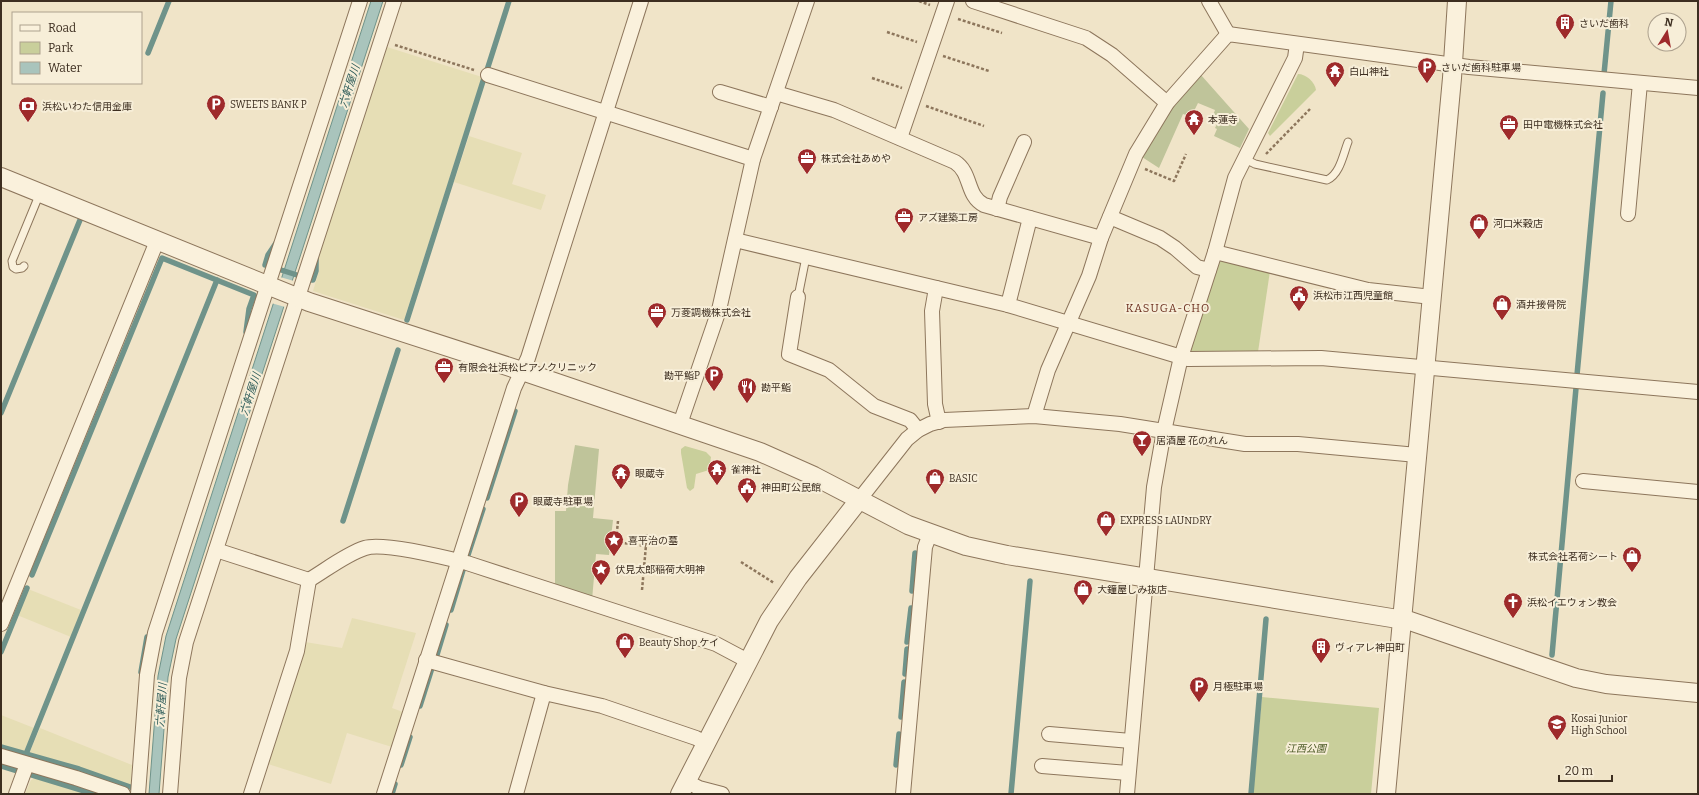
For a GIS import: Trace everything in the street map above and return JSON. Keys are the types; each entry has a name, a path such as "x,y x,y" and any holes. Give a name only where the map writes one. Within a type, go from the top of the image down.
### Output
{"street":[{"path":"138,794 147,675 152,647 360,1"},
{"path":"170,794 181,666 186,642 296,297 394,1"},
{"path":"384,794 514,388 528,358 641,1"},
{"path":"680,424 719,310 753,159 807,1"},
{"path":"973,1 1086,38 1112,55 1167,103"},
{"path":"1209,1 1228,34"},
{"path":"1386,794 1453,65 1457,1"},
{"path":"900,138 944,7"},
{"path":"1034,416 1048,370 1089,276 1100,238 1132,163 1167,103 1228,34"},
{"path":"1228,34 1453,65 1698,88"},
{"path":"1127,794 1154,487 1164,431 1181,357 1215,252 1235,178 1250,162 1295,58 1297,44"},
{"path":"488,75 753,159"},
{"path":"1628,214 1640,82"},
{"path":"720,92 771,107"},
{"path":"776,93 834,110 960,165 966,173 975,199 984,205 1100,238"},
{"path":"997,209 1000,197 1024,142"},
{"path":"1,177 296,297 739,444 787,463 908,525 966,546 1146,578 1410,621 1576,678 1606,684 1698,693"},
{"path":"1110,217 1160,238 1197,266 1209,270"},
{"path":"1008,304 1030,218"},
{"path":"1,624 157,240"},
{"path":"735,240 1008,304 1188,359 1321,358 1698,392"},
{"path":"1215,252 1368,290 1432,296"},
{"path":"936,288 932,311 935,404 939,422"},
{"path":"798,297 789,354 829,370 874,406 910,420 918,430"},
{"path":"722,794 699,788 684,788 769,621 788,592 907,439 918,430 930,424 939,422 1034,416 1120,424 1245,444 1298,444 1417,455"},
{"path":"1583,481 1698,492"},
{"path":"903,794 925,547 930,534"},
{"path":"251,794 297,651 309,580 358,550 376,546 458,561 716,644 748,661"},
{"path":"216,550 309,580"},
{"path":"426,660 544,693 602,706 696,738 706,744"},
{"path":"516,794 544,693"},
{"path":"1049,734 1131,741"},
{"path":"1,756 76,778 123,794"},
{"path":"16,794 27,764"},
{"path":"1042,766 1128,773"}],"lane":[{"path":"1250,162 1327,180 1333,178 1348,142"},
{"path":"24,266 16,269 13,267 12,261 40,193"},
{"path":"798,297 806,257"}],"path":[{"path":"944,7 1002,33"},
{"path":"887,32 989,71"},
{"path":"381,41 488,75"},
{"path":"872,78 984,126"},
{"path":"1250,162 1310,109"},
{"path":"1132,163 1174,181 1186,154"},
{"path":"618,521 616,542 646,546"},
{"path":"642,590 647,534"},
{"path":"740,562 788,592"}],"shaded area":[{"path":"387,47 482,77 404,320 313,291 319,271 318,259"},
{"path":"469,136 522,153 512,184 546,195 541,210 454,182"},
{"path":"28,589 81,610 71,637 17,615"},
{"path":"352,618 416,633 392,708 403,712 392,747 347,733 331,784 268,764 303,653 305,642 342,648"},
{"path":"1,715 34,728 24,752 1,746"},
{"path":"40,728 132,765 131,786 29,754"},
{"path":"36,778 90,794 25,794 31,780"}],"green space":[{"path":"1298,74 1304,75 1310,79 1316,90 1270,136 1268,133"},
{"path":"1201,75 1249,129 1240,148 1214,136 1217,129 1215,128 1217,124 1211,121 1215,110 1198,103 1193,113 1188,111 1186,115 1183,114 1159,168 1142,157 1172,107"},
{"path":"1224,260 1270,271 1258,352 1193,353 1190,349 1219,262"},
{"path":"575,445 599,449 593,518 613,520 609,555 596,554 592,600 555,588 555,511 566,511 568,485"},
{"path":"685,446 706,452 711,457 709,470 696,474 694,488 690,491 687,488 681,453 681,449"},
{"name":"江西公園","path":"1262,697 1379,708 1371,794 1253,794"}],"water":[{"path":"371,1 383,1 176,639 168,677 159,794 149,794 158,676 166,636"}],"pier":[{"path":"280,277 294,281 285,307 271,303"}],"waterway":[{"path":"148,53 169,1"},
{"path":"487,70 509,1"},
{"path":"1604,74 1611,1"},
{"path":"407,320 484,78"},
{"path":"1577,375 1603,93"},
{"path":"1,413 80,220"},
{"path":"266,265 268,255 276,243"},
{"path":"32,575 162,258 254,295 249,309 246,332"},
{"path":"312,280 316,271 316,258"},
{"name":"六軒屋川","path":"278,269 300,276"},
{"path":"26,754 217,280"},
{"path":"343,521 398,350"},
{"path":"1552,655 1576,388"},
{"path":"487,498 515,411"},
{"path":"468,555 483,509"},
{"path":"912,591 915,553"},
{"path":"451,610 463,570"},
{"path":"1011,794 1030,581"},
{"path":"1,652 27,588"},
{"path":"907,642 911,608"},
{"path":"1251,794 1266,619"},
{"path":"436,658 446,625"},
{"path":"141,672 147,637"},
{"path":"905,674 907,649"},
{"path":"420,706 432,668"},
{"path":"901,717 904,682"},
{"path":"896,765 899,734"},
{"path":"401,765 410,737"},
{"path":"1,747 79,769 133,788"},
{"path":"1,766 17,771"},
{"path":"32,775 94,794"},
{"path":"392,794 395,784"}],"place":[{"name":"さいだ歯科","path":"1565,40"},
{"name":"さいだ歯科駐車場","path":"1427,84"},
{"name":"白山神社","path":"1335,88"},
{"name":"SWEETS BANK P","path":"216,121"},
{"name":"浜松いわた信用金庫","path":"28,123"},
{"name":"本蓮寺","path":"1194,136"},
{"name":"田中電機株式会社","path":"1509,141"},
{"name":"株式会社あめや","path":"807,175"},
{"name":"アズ建築工房","path":"904,234"},
{"name":"河口米穀店","path":"1479,240"},
{"name":"浜松市江西児童館","path":"1299,312"},
{"name":"酒井接骨院","path":"1502,321"},
{"name":"万菱調機株式会社","path":"657,329"},
{"name":"有限会社浜松ピアノクリニック","path":"444,384"},
{"name":"勘平鮨P","path":"714,392"},
{"name":"勘平鮨","path":"747,404"},
{"name":"居酒屋 花のれん","path":"1142,457"},
{"name":"雀神社","path":"717,486"},
{"name":"眼蔵寺","path":"621,490"},
{"name":"BASIC","path":"935,495"},
{"name":"神田町公民館","path":"747,504"},
{"name":"眼蔵寺駐車場","path":"519,518"},
{"name":"EXPRESS LAUNDRY","path":"1106,537"},
{"name":"喜平治の墓","path":"614,557"},
{"name":"株式会社茗荷シート","path":"1632,573"},
{"name":"伏見太郎稲荷大明神","path":"601,586"},
{"name":"大鐘屋しみ抜店","path":"1083,606"},
{"name":"浜松イエウォン教会","path":"1513,619"},
{"name":"Beauty Shop ケイ","path":"625,659"},
{"name":"ヴィアレ神田町","path":"1321,664"},
{"name":"月極駐車場","path":"1199,703"},
{"name":"Kosai Junior High School","path":"1557,741"}],"district":[{"name":"KASUGA-CHO","path":"1168,308"}]}
